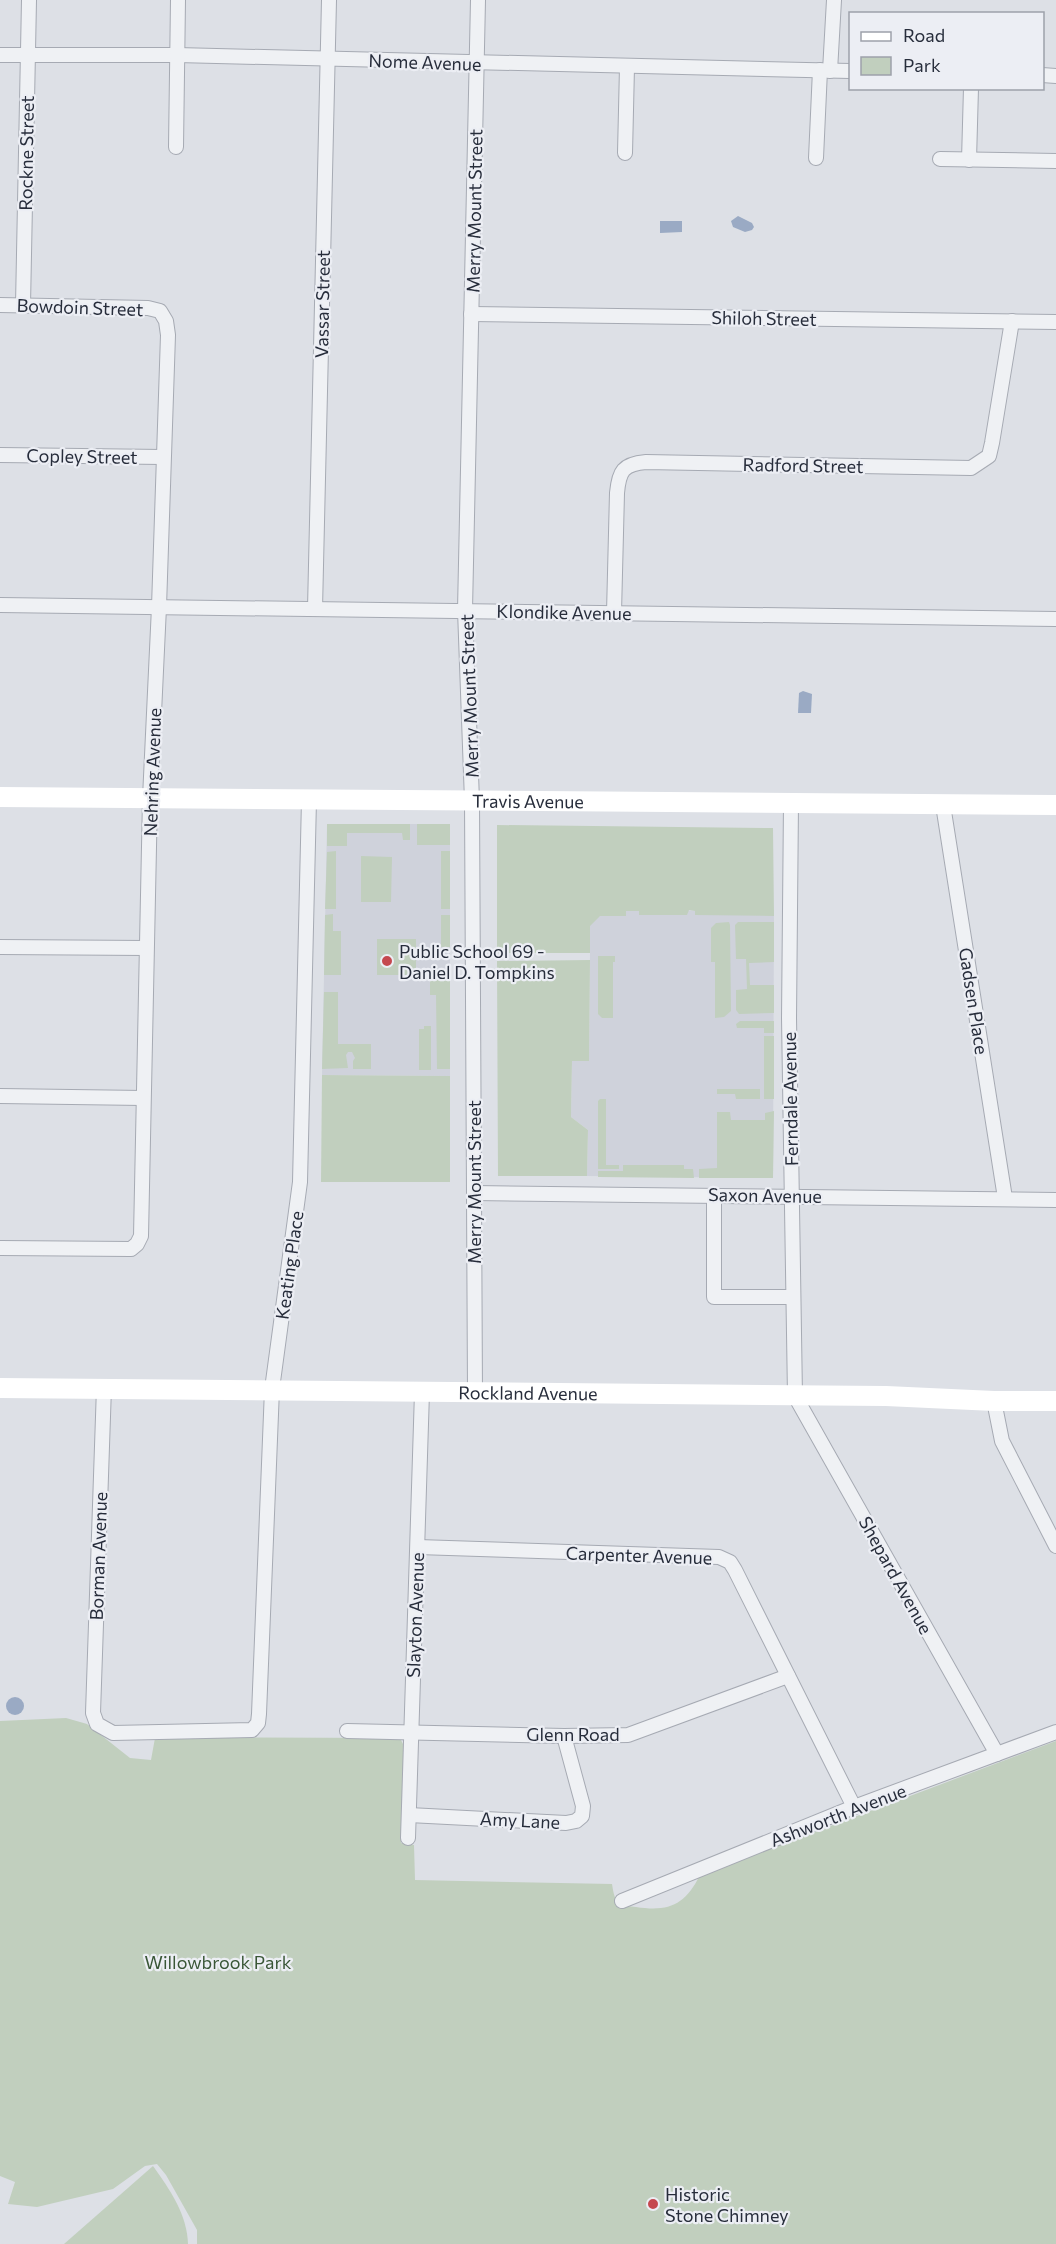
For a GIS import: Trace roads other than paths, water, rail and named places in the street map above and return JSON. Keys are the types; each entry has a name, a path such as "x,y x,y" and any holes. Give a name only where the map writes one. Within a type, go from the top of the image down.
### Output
{"street":[{"name":"Rockne Street","path":"23,305 29,0"},
{"path":"176,147 178,0"},
{"name":"Vassar Street","path":"315,609 329,0"},
{"name":"Merry Mount Street","path":"475,1393 472,801 465,610 478,0"},
{"path":"816,158 834,0"},
{"name":"Nome Avenue","path":"0,55 177,56 849,71"},
{"path":"625,153 627,67"},
{"path":"969,160 971,90"},
{"path":"940,159 1056,161"},
{"name":"Bowdoin Street","path":"0,305 148,308 160,311"},
{"name":"Nehring Avenue","path":"0,1248 123,1250 131,1249 141,1236 150,798 168,335 166,321 160,311"},
{"name":"Shiloh Street","path":"471,314 1056,322"},
{"name":"Radford Street","path":"614,613 617,493 619,479 624,469 634,463 646,462 971,468 982,462 988,456 990,449 1012,321"},
{"name":"Copley Street","path":"0,455 163,457"},
{"name":"Klondike Avenue","path":"0,605 1056,619"},
{"name":"Travis Avenue","path":"0,797 1056,805"},
{"name":"Keating Place","path":"254,1729 258,1723 259,1714 273,1389 300,1182 309,800"},
{"name":"Ferndale Avenue","path":"791,803 789,1018 795,1396"},
{"name":"Gadsen Place","path":"943,805 1005,1198"},
{"path":"0,947 146,948"},
{"path":"0,1096 143,1098"},
{"name":"Saxon Avenue","path":"474,1193 792,1195 1056,1200"},
{"path":"714,1195 714,1297 792,1297"},
{"name":"Rockland Avenue","path":"0,1388 886,1396 993,1401 1056,1401"},
{"name":"Borman Avenue","path":"104,1388 93,1713 97,1724 113,1733 250,1731 254,1729"},
{"name":"Slayton Avenue","path":"408,1838 422,1392"},
{"name":"Shepard Avenue","path":"795,1396 997,1754"},
{"path":"993,1401 1002,1441 1056,1546"},
{"name":"Carpenter Avenue","path":"417,1547 720,1557 730,1562 854,1807"},
{"name":"Glenn Road","path":"347,1731 564,1736 628,1735 788,1676"},
{"name":"Ashworth Avenue","path":"622,1901 854,1807 1056,1732"},
{"name":"Amy Lane","path":"409,1815 566,1823 576,1821 582,1816 584,1806 564,1736"}],"water":[{"path":"738,216 752,223 754,227 752,230 745,232 733,227 731,221"},
{"path":"660,221 682,221 682,232 660,233"},
{"path":"803,691 812,694 811,713 798,713 799,693"},
{"path":"15,1697 21,1700 24,1706 21,1712 15,1715 9,1712 6,1706 9,1700"}],"place":[{"name":"Public School 69 - Daniel D. Tompkins","path":"387,961"},
{"name":"Historic Stone Chimney","path":"653,2204"}],"park label":[{"name":"Willowbrook Park","path":"218,1962"}]}
